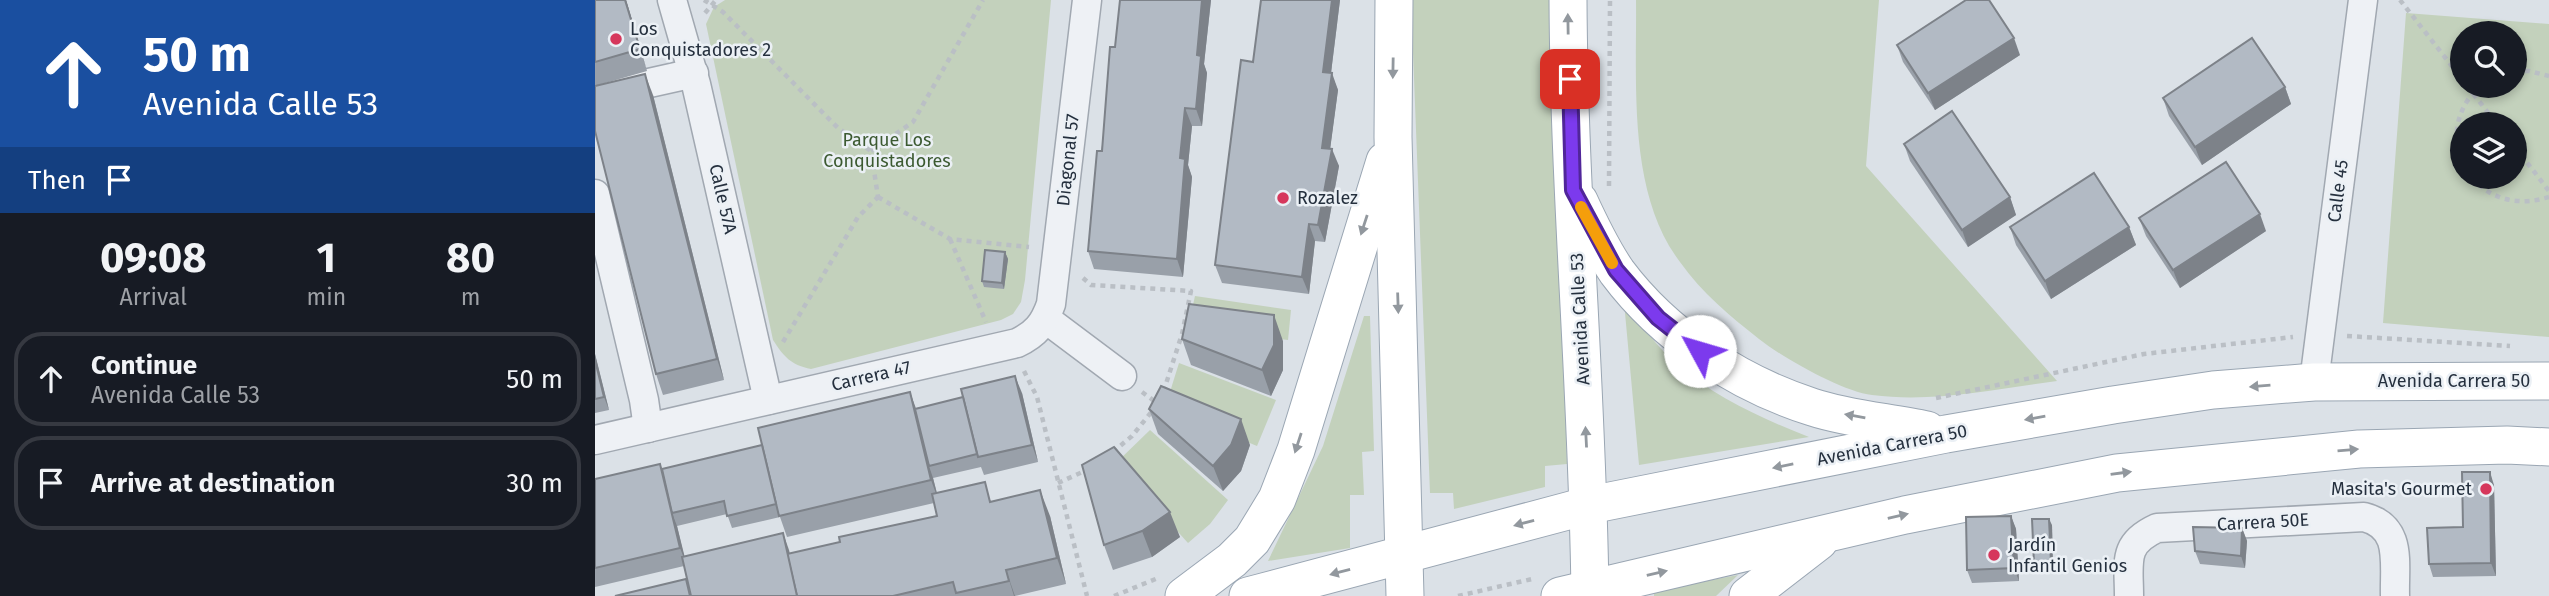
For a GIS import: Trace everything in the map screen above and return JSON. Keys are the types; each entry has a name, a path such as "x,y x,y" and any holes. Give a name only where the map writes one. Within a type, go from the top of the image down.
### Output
{"main road":[{"path":"1394,0 1392,137 1406,555 1405,596"},
{"name":"Avenida Calle 53","path":"1568,0 1573,190 1590,505 1580,594"},
{"path":"1173,586 1224,567 1252,540 1277,499 1296,450 1392,137"},
{"path":"1573,190 1616,270 1658,318 1700,351 1741,377 1814,408 1946,434"},
{"name":"Avenida Carrera 50","path":"1248,596 1590,505 1946,434 2213,390 2313,382 2549,381"},
{"path":"1580,594 1905,515 2104,475 2190,464 2359,449 2507,445 2549,447"},
{"path":"1748,596 1832,533"}],"street":[{"name":"Calle 57A","path":"672,0 694,73 768,400"},
{"name":"Diagonal 57","path":"1046,319 1051,304 1059,245 1087,0"},
{"name":"Calle 45","path":"2313,382 2363,0"},
{"path":"595,95 694,73"},
{"path":"595,194 645,400 648,428"},
{"path":"1046,319 1122,376"},
{"name":"Carrera 47","path":"595,440 1017,343 1034,335 1046,319"},
{"name":"Carrera 50E","path":"2129,596 2129,551 2138,537 2157,528 2364,517 2379,521 2387,528 2394,546 2395,596"}],"path":[{"path":"704,0 723,12 838,128 871,151 878,197"},
{"path":"702,25 709,4 716,0"},
{"path":"871,151 913,122 983,0"},
{"path":"1609,189 1610,0"},
{"path":"2400,0 2450,64"},
{"path":"2527,71 2549,76"},
{"path":"2477,98 2488,112"},
{"path":"2527,163 2549,191"},
{"path":"2486,189 2505,200 2521,202 2549,197"},
{"path":"878,197 950,239 1035,248 1059,245"},
{"path":"780,346 858,217 878,197"},
{"path":"950,239 990,331"},
{"path":"1084,279 1091,285 1191,291 1171,372 1158,404 1132,436 1102,461"},
{"path":"1927,400 2144,354 2320,335 2522,346"},
{"path":"1026,377 1037,397 1087,596"},
{"path":"1058,483 1092,467"},
{"path":"1114,596 1173,586"}],"green space":[{"name":"Parque Los Conquistadores","path":"725,0 1051,0 1025,280 1021,302 1013,314 1001,320 811,369 793,363 785,356 773,340 706,24 714,7"},
{"path":"1411,0 1554,0 1567,464 1545,466 1545,487 1454,509 1453,493 1430,493"},
{"path":"1636,0 1879,0 1866,166 2057,381 1942,396 1895,397 1860,393 1830,381 1783,355 1717,304 1680,262 1663,234 1651,203 1643,170 1636,101"},
{"path":"2406,13 2510,21 2450,21 2450,98 2527,98 2527,22 2549,24 2549,337 2383,323"},
{"path":"1195,296 1291,310 1288,340 1188,327"},
{"path":"1624,302 1662,350 1691,376 1740,406 1809,437 1639,465"},
{"path":"1364,316 1370,316 1374,451 1362,452 1364,495 1350,495 1350,548 1268,561 1323,446"},
{"path":"1179,363 1276,400 1257,446 1165,408"},
{"path":"1150,430 1228,500 1210,524 1188,543 1116,463"},
{"path":"1738,575 1716,596 1654,596 1654,591"}],"building":[{"name":"Los Conquistadores 2","path":"595,0 625,0 640,49 595,62"},
{"path":"1120,0 1202,0 1196,109 1185,108 1180,158 1185,159 1177,259 1088,251 1097,151 1102,151 1110,47 1115,47"},
{"path":"1261,0 1332,0 1323,72 1332,73 1322,148 1332,149 1318,225 1309,224 1302,277 1215,265 1241,60 1253,62"},
{"path":"1966,0 1989,0 2014,38 1928,93 1897,45"},
{"path":"2252,38 2285,87 2195,147 2163,98"},
{"path":"645,74 717,359 656,374 595,131 595,86"},
{"path":"1952,111 2010,197 1962,230 1904,144"},
{"path":"2226,162 2260,214 2173,270 2139,218"},
{"path":"2094,173 2129,227 2045,281 2010,227"},
{"path":"985,250 1005,252 1002,283 982,281"},
{"path":"1189,304 1274,315 1274,345 1262,370 1182,339"},
{"path":"595,360 604,397 595,399"},
{"path":"1015,376 1032,445 978,457 961,389"},
{"path":"1161,386 1241,419 1231,445 1213,466 1149,409"},
{"path":"910,392 931,480 779,516 758,428"},
{"path":"963,397 977,454 929,466 915,409"},
{"path":"762,445 776,504 727,516 724,501 672,513 662,469"},
{"path":"1114,447 1170,512 1142,531 1104,545 1082,465"},
{"path":"660,464 680,548 595,568 595,479"},
{"path":"2462,472 2490,472 2491,563 2429,564 2427,528 2463,527"},
{"path":"985,482 990,502 1040,490 1057,558 1006,570 1009,581 956,593 953,582 893,596 797,596 787,554 840,542 839,537 937,516 932,494"},
{"name":"Jardín Infantil Genios","path":"2011,516 2014,568 1967,570 1966,517"},
{"path":"2032,519 2049,519 2051,563 2034,564"},
{"path":"2193,527 2242,528 2241,556 2195,551"},
{"path":"783,533 797,596 691,596 682,557"},
{"path":"686,579 690,596 615,596"}],"slow traffic":[{"path":"1581,207 1612,263"}],"place":[{"name":"Los Conquistadores 2","path":"616,39"},
{"name":"Rozalez","path":"1283,198"},
{"name":"Masita's Gourmet","path":"2486,489"},
{"name":"Jardín Infantil Genios","path":"1994,555"}],"route":[{"path":"1570,79 1573,190 1616,270 1658,318 1700,351"}]}
